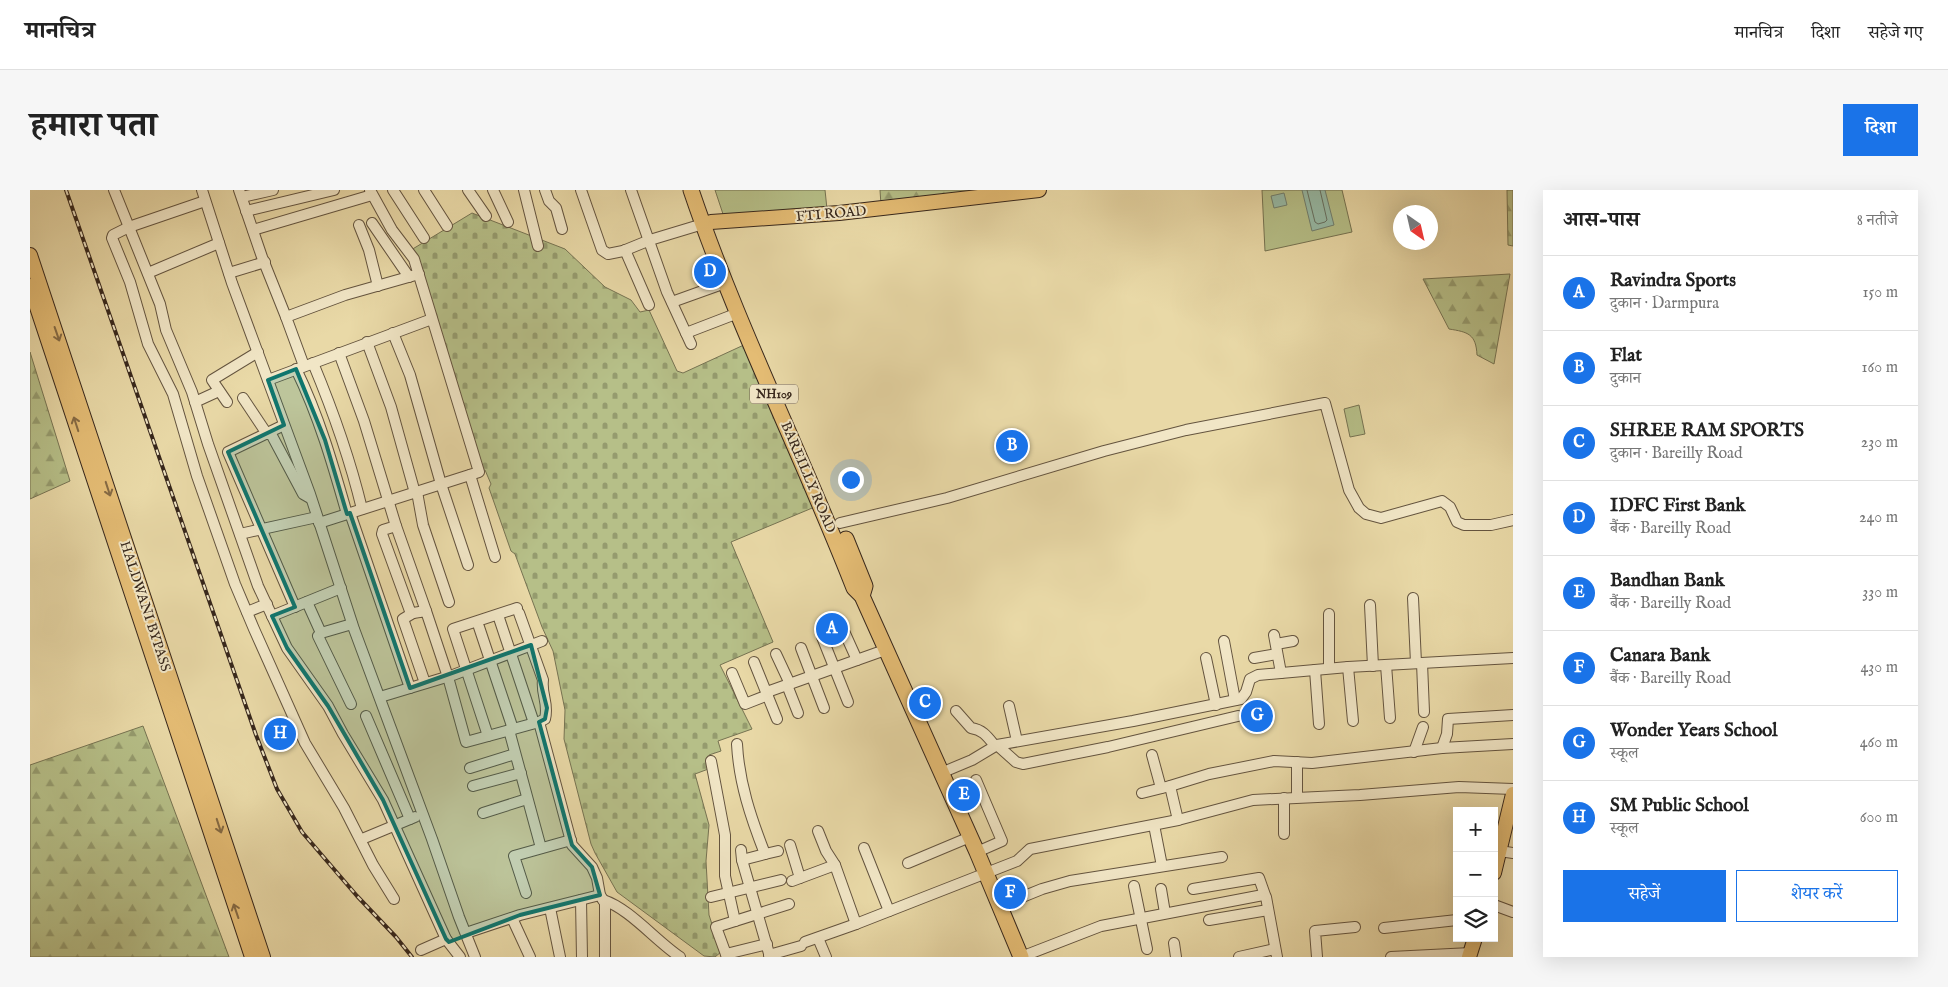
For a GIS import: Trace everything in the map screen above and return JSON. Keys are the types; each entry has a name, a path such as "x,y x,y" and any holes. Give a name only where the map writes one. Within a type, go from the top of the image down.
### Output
{"highway":[{"name":"BAREILLY ROAD","path":"691,190 748,313 835,525"},
{"name":"BAREILLY ROAD","path":"700,190 707,223 725,283 835,525 865,586 862,596 986,872 1021,957"}],"main road":[{"name":"FTI ROAD","path":"707,223 839,213 1039,190"},
{"name":"HALDWANI BYPASS","path":"30,255 263,957"},
{"name":"HALDWANI BYPASS","path":"30,286 252,957"},
{"path":"1498,866 1506,852 1513,794"},
{"path":"1470,955 1474,942"}],"street":[{"path":"114,190 160,304 166,330 195,402 240,534 272,616 287,648 328,706 383,800 448,940 460,957"},
{"path":"202,190 229,273 311,498 352,624 475,957"},
{"path":"273,190 240,194 304,366 335,415 356,482 362,509"},
{"path":"246,211 334,190"},
{"path":"393,190 424,238"},
{"path":"424,190 447,226"},
{"path":"468,190 486,216"},
{"path":"493,190 508,222"},
{"path":"524,190 538,246"},
{"path":"544,190 549,201 556,208 562,228"},
{"path":"582,190 602,250 608,254 707,223"},
{"path":"631,190 672,302 691,344"},
{"path":"253,230 371,192 392,230 414,258 414,275"},
{"path":"205,201 128,226 113,235 112,238 130,282 148,344 173,394 197,476 235,584 306,743 362,839 374,865 394,899"},
{"path":"240,534 348,514 479,472 432,319 414,275 372,223"},
{"path":"359,224 369,250 378,286"},
{"path":"148,273 219,243"},
{"path":"625,250 649,305"},
{"path":"229,273 264,262"},
{"path":"286,317 345,295 414,275"},
{"path":"672,302 725,283"},
{"path":"686,333 738,313"},
{"path":"268,380 432,319"},
{"path":"393,333 410,375 468,565"},
{"path":"367,342 391,407 416,492 423,525 449,602"},
{"path":"227,402 213,379 258,352"},
{"path":"339,353 352,386 390,501 396,526 448,677 466,742 536,723 545,718 548,708 542,688 543,680 518,611 453,629 488,736"},
{"path":"304,366 307,391 325,440 348,514 410,688"},
{"path":"195,402 219,390"},
{"path":"243,398 268,433 303,494 311,498"},
{"path":"835,525 947,498 1104,450 1186,430 1325,403 1349,490 1359,508 1366,514 1381,518 1442,501 1450,508 1456,522 1464,525 1491,525 1513,520"},
{"path":"284,426 228,452 295,607"},
{"path":"470,475 495,557"},
{"path":"396,526 382,532 410,612 413,613"},
{"path":"272,616 341,588"},
{"path":"1413,598 1424,712"},
{"path":"307,602 321,633"},
{"path":"247,612 267,604"},
{"path":"1370,604 1373,666"},
{"path":"425,683 403,619 413,613 426,611"},
{"path":"1329,614 1329,668"},
{"path":"499,618 536,723 572,845 592,868 597,878 601,898 605,903 605,957"},
{"path":"351,704 318,637 321,633 352,624"},
{"path":"479,627 511,729 515,754 541,848"},
{"path":"843,629 857,660"},
{"path":"822,637 848,702"},
{"path":"380,697 448,677 542,641"},
{"path":"1224,641 1235,700"},
{"path":"1254,658 1276,644 1293,641"},
{"path":"1276,644 1281,673"},
{"path":"801,648 824,708"},
{"path":"732,673 745,704 788,684 885,650"},
{"path":"776,654 798,713"},
{"path":"1206,658 1216,705"},
{"path":"941,773 972,760 996,745 1241,699 1246,692 1250,679 1258,675 1329,668 1513,658"},
{"path":"754,662 777,719"},
{"path":"1386,666 1390,718"},
{"path":"1348,667 1353,721"},
{"path":"1315,670 1319,724"},
{"path":"1009,706 1017,741"},
{"path":"956,711 970,728 980,730 986,734 1016,762 1023,764 1108,748 1238,716"},
{"path":"1442,748 1447,734 1448,719 1513,715"},
{"path":"366,716 410,819"},
{"path":"1414,752 1423,727"},
{"path":"737,744 738,768 746,800 765,854"},
{"path":"1142,793 1209,774 1274,761 1312,762 1442,748 1513,744"},
{"path":"470,768 515,754"},
{"path":"1152,755 1178,820"},
{"path":"711,761 725,835 725,876 735,921"},
{"path":"1297,762 1297,797"},
{"path":"474,786 520,773"},
{"path":"976,780 1002,841 977,852"},
{"path":"778,851 765,854 742,855 770,956 1020,860 1030,849 1178,820 1244,801 1297,797 1360,796 1460,787 1513,789"},
{"path":"1284,798 1284,834"},
{"path":"482,813 527,799"},
{"path":"362,839 423,814"},
{"path":"1154,825 1162,866"},
{"path":"818,831 826,851 835,865 856,924"},
{"path":"908,863 970,837"},
{"path":"526,893 514,856 571,840"},
{"path":"790,845 796,879 835,865"},
{"path":"864,848 889,911"},
{"path":"1000,906 1042,889 1070,881 1222,857"},
{"path":"1193,889 1259,878 1265,895 1276,953 1239,957"},
{"path":"710,897 781,880"},
{"path":"1134,886 1148,949"},
{"path":"1161,889 1165,913"},
{"path":"1021,957 1101,926 1265,895"},
{"path":"421,950 512,918 581,900 601,898 622,908 666,952 680,957"},
{"path":"581,900 582,957"},
{"path":"766,944 727,956 716,927 789,904"},
{"path":"1498,906 1513,912"},
{"path":"550,908 560,957"},
{"path":"1208,920 1268,910"},
{"path":"512,918 530,957"},
{"path":"1384,928 1453,920"},
{"path":"1317,957 1315,931 1355,927"},
{"path":"818,938 826,957"},
{"path":"1174,943 1176,957"},
{"path":"1391,957 1470,955"}],"highlighted area":[{"path":"296,369 325,440 347,514 350,513 410,688 531,645 547,708 545,719 539,722 572,845 592,867 600,895 520,915 449,942 446,939 383,800 328,706 287,648 272,616 295,607 228,452 284,425 268,380"}],"green space":[{"path":"715,190 825,190 827,209 724,217"},
{"path":"880,190 998,190 881,205"},
{"path":"1262,190 1342,190 1352,232 1265,251"},
{"path":"1507,190 1513,190 1513,246 1508,245"},
{"path":"472,213 565,249 605,287 631,300 640,312 649,310 677,371 683,373 746,344 817,506 731,542 773,642 720,665 752,729 718,741 721,751 709,755 711,768 695,774 709,825 706,861 709,915 721,952 715,957 704,956 617,892 591,844 564,739 565,710 553,651 515,554 511,551 489,488 491,484 485,470 482,471 411,250"},
{"path":"1510,274 1494,364 1477,355 1475,342 1470,335 1449,329 1423,279"},
{"path":"30,352 70,481 30,499"},
{"path":"1359,405 1365,434 1350,437 1344,409"},
{"path":"143,726 229,957 30,957 30,765"}],"water":[{"path":"1302,190 1325,190 1334,225 1312,231"},
{"path":"1284,193 1287,205 1274,208 1271,196"}],"railway":[{"path":"66,190 256,735 277,789 302,832 412,957"}],"place":[{"name":"IDFC First Bank","path":"710,272"},
{"name":"Flat","path":"1012,446"},
{"name":"Ravindra Sports","path":"832,629"},
{"name":"SHREE RAM SPORTS","path":"925,703"},
{"name":"Wonder Years School","path":"1257,716"},
{"name":"SM Public School","path":"280,734"},
{"name":"Bandhan Bank","path":"964,795"},
{"name":"Canara Bank","path":"1010,893"}]}
